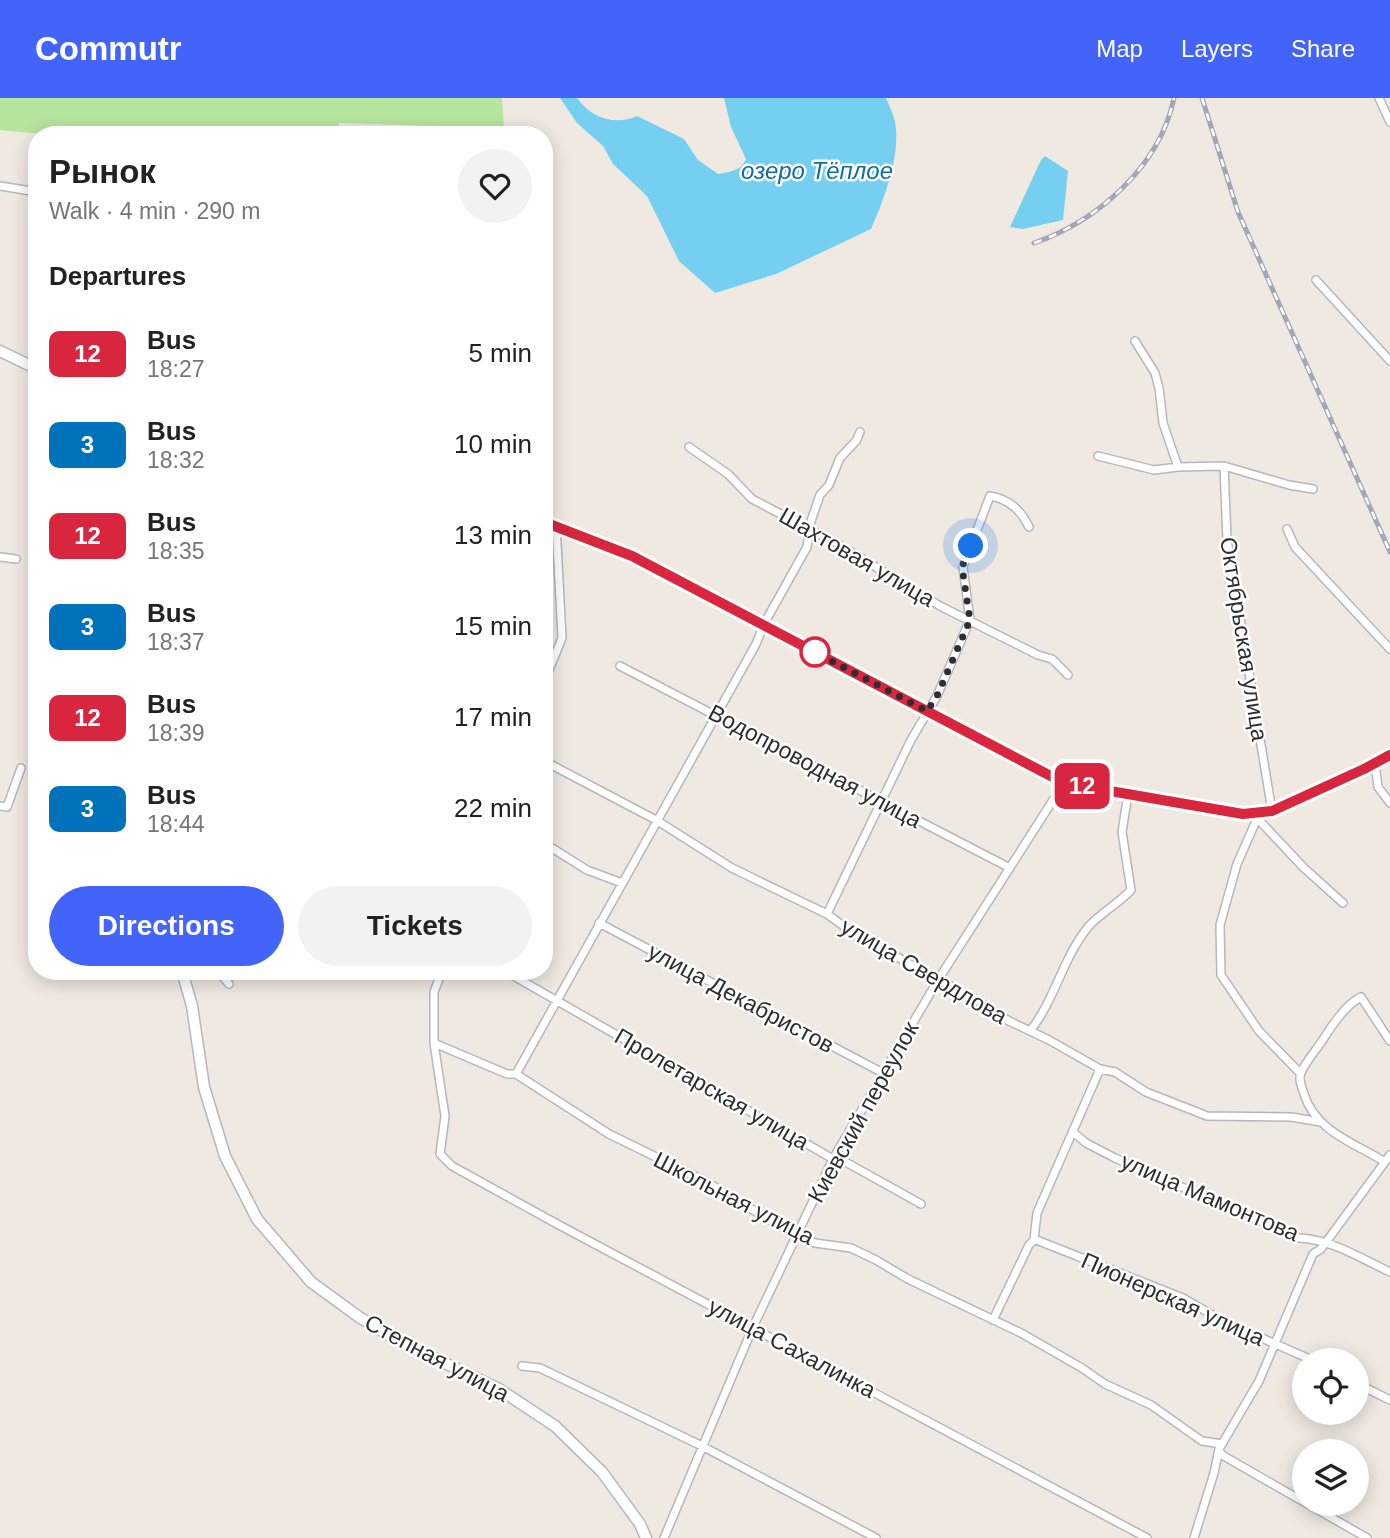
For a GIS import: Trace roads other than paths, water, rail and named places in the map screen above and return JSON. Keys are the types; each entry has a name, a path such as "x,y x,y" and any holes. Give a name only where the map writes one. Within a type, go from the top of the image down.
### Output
{"main road":[{"path":"0,351 28,365"},
{"name":"Степная улица","path":"185,980 192,1006 204,1087 221,1144 257,1219 311,1282 359,1317 395,1339 499,1389 555,1426 602,1472 640,1524 646,1538"}],"street":[{"path":"1379,98 1390,122"},
{"path":"0,186 28,191"},
{"path":"1316,280 1390,361"},
{"path":"1135,341 1155,373 1160,388 1163,422 1178,467"},
{"path":"516,1074 756,644 764,624 807,547 820,495 829,485 840,458 856,441 860,432"},
{"name":"Шахтовая улица","path":"689,447 728,474 752,499 810,529 940,606 1038,655 1052,659 1068,675"},
{"path":"1098,456 1154,470 1224,466 1289,485 1313,489"},
{"name":"Октябрьская улица","path":"1224,466 1227,540 1272,811"},
{"path":"827,914 911,740 937,696 970,620 962,567 990,496 1001,498 1022,512 1029,527"},
{"path":"553,524 632,556 1064,783 1258,815 1272,811 1390,755"},
{"path":"553,660 562,638 556,525"},
{"path":"1287,529 1295,547 1390,649"},
{"path":"0,557 16,559"},
{"name":"Водопроводная улица","path":"620,666 1010,867"},
{"path":"1375,763 1378,787 1390,803"},
{"name":"улица Свердлова","path":"553,766 656,820 732,868 827,914 853,933 937,980 1100,1069 1115,1072 1146,1092 1207,1116 1291,1117 1321,1122"},
{"path":"4,807 21,768"},
{"name":"Киевский переулок","path":"664,1538 753,1327 833,1158 937,980 1064,783"},
{"path":"1030,1031 1041,1018 1076,946 1089,926 1130,890 1122,832 1128,794"},
{"path":"1258,815 1304,868 1343,903"},
{"path":"1258,815 1237,864 1220,925 1221,975 1259,1031 1300,1073 1306,1101 1321,1122 1334,1135 1385,1162"},
{"path":"553,849 587,870 622,883"},
{"name":"улица Декабристов","path":"599,923 883,1073"},
{"path":"226,980 229,984"},
{"path":"434,1042 434,992 439,980"},
{"name":"Пролетарская улица","path":"521,980 833,1158 842,1160 921,1204"},
{"path":"1300,1073 1330,1029 1355,1000 1361,997 1390,1041"},
{"name":"Школьная улица","path":"434,1042 507,1074 516,1074 609,1135 705,1181 796,1236 815,1243 851,1248 993,1320 1082,1368 1105,1384 1151,1405 1202,1441 1220,1447 1222,1455 1292,1495"},
{"name":"улица Сахалинка","path":"434,1042 445,1116 440,1154 452,1166 1147,1538"},
{"path":"993,1320 1034,1238 1037,1213 1100,1069"},
{"name":"улица Мамонтова","path":"1073,1132 1086,1143 1115,1158 1299,1238 1325,1242 1390,1272"},
{"path":"1194,1538 1220,1447 1259,1381 1313,1254 1325,1242 1390,1155"},
{"name":"Пионерская улица","path":"1034,1238 1183,1298 1223,1321 1292,1351"},
{"name":"Степная улица","path":"522,1366 540,1368 702,1446 876,1538"},
{"path":"1369,1390 1390,1400"},
{"name":"Школьная улица","path":"1328,1516 1367,1538"}],"water":[{"name":"озеро Тёплое","path":"560,98 577,98 589,111 612,120 637,116 684,139 698,160 718,174 738,168 746,159 731,127 724,98 886,98 896,131 894,160 871,229 776,274 715,293 679,261 647,196 613,164 603,146 577,123"},
{"path":"1045,156 1068,171 1063,220 1023,229 1010,227 1041,160"}],"railway":[{"path":"1034,243 1081,221 1123,188 1155,146 1167,123 1174,98"},
{"path":"1202,98 1238,212 1390,552"}]}
